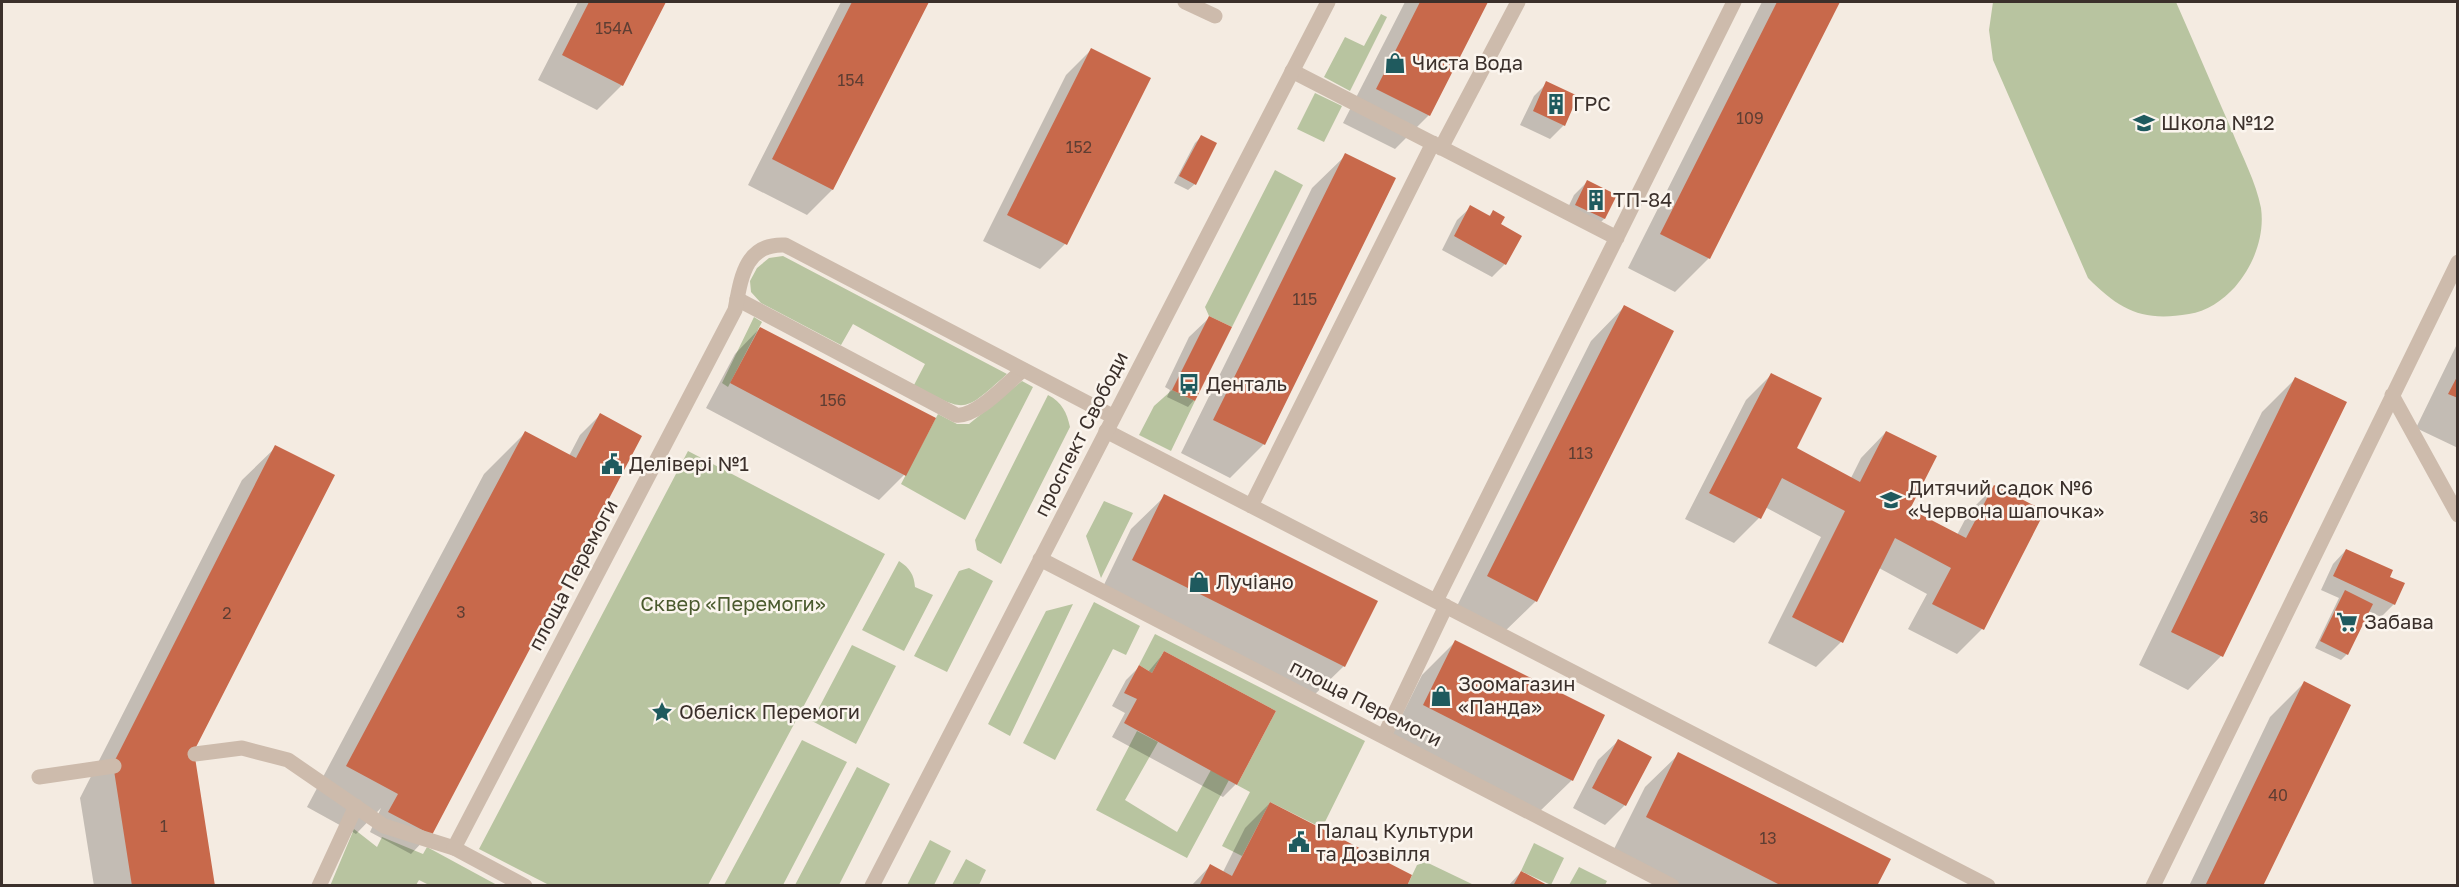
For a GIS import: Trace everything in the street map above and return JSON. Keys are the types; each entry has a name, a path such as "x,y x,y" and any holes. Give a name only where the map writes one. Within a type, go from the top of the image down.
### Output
{"street":[{"path":"1185,2 1215,16"},
{"name":"проспект Свободи","path":"872,885 1328,2"},
{"path":"1251,506 1437,145 1518,2"},
{"path":"1384,736 1441,604 1617,238 1734,2"},
{"path":"1292,71 1617,238"},
{"name":"площа Перемоги","path":"454,848 735,309 747,264 753,255 772,244 785,245 1113,417"},
{"path":"2153,885 2457,262"},
{"path":"737,299 956,415 966,415 979,407 1023,370"},
{"path":"2392,395 2457,514"},
{"path":"1106,431 1988,885"},
{"name":"площа Перемоги","path":"1041,559 1672,885"},
{"path":"195,754 242,748 288,760 384,826 454,848 525,885"},
{"path":"39,777 114,766"},
{"path":"319,885 356,806"}],"green space":[{"path":"1993,2 2176,2 2248,169 2261,208 2261,230 2252,260 2235,287 2220,301 2202,311 2189,314 2145,315 2122,306 2088,278 1993,60 1989,30"},
{"path":"1381,14 1387,17 1350,91 1324,77 1345,37 1364,46"},
{"path":"1315,93 1342,106 1324,142 1297,129"},
{"path":"1275,170 1303,185 1232,327 1209,316 1205,307"},
{"path":"783,256 1007,374 981,397 964,405 945,401 931,394 914,385 925,364 853,324 841,345 761,303 751,292 750,281 757,268 769,258"},
{"path":"754,317 762,322 728,387 722,383"},
{"path":"1022,381 1033,387 965,520 901,484 938,414 957,424 969,424"},
{"path":"1172,390 1195,401 1171,451 1139,435 1154,406"},
{"path":"1048,395 1063,408 1070,427 1001,564 977,550 975,540"},
{"name":"Сквер «Перемоги»","path":"688,451 885,554 708,885 549,885 479,849"},
{"path":"1104,501 1133,513 1101,578 1086,536"},
{"path":"899,561 911,572 915,587 933,595 904,651 862,630"},
{"path":"969,568 993,581 947,672 914,656 959,571"},
{"path":"1094,602 1140,626 1126,655 1113,649 1055,760 1023,743"},
{"path":"1073,604 1010,736 988,724 1046,611"},
{"path":"1155,634 1365,741 1322,828 1270,802 1242,856 1222,846 1250,792 1237,785 1276,711 1164,651 1152,673 1139,665"},
{"path":"852,645 896,666 856,744 812,721"},
{"path":"1137,731 1158,742 1125,800 1177,832 1211,770 1229,780 1187,858 1096,810"},
{"path":"802,740 847,762 783,885 724,885"},
{"path":"857,767 890,784 839,885 795,885"},
{"path":"354,829 377,847 382,837 423,854 427,847 497,885 429,885 419,880 416,885 330,886"},
{"path":"930,840 951,851 934,885 907,885"},
{"path":"1534,843 1564,858 1551,885 1521,871"},
{"path":"966,859 986,870 979,885 952,885"},
{"path":"1426,862 1474,885 1407,886 1417,865"},
{"path":"1579,867 1607,881 1605,885 1569,885"}],"building":[{"path":"589,2 666,2 623,86 562,55"},
{"path":"852,2 929,2 833,190 772,159"},
{"path":"1420,2 1488,2 1430,116 1376,89"},
{"path":"1777,2 1840,2 1710,259 1660,234"},
{"path":"1091,48 1151,78 1067,245 1007,215"},
{"name":"ГРС","path":"1546,81 1578,96 1565,126 1533,111"},
{"path":"1201,135 1217,143 1196,185 1179,176"},
{"path":"1345,153 1396,178 1265,445 1213,420"},
{"name":"ТП-84","path":"1587,180 1617,195 1605,219 1575,205"},
{"path":"1470,205 1490,216 1493,210 1505,217 1501,224 1522,236 1506,265 1454,236"},
{"path":"1624,305 1674,331 1537,602 1487,576"},
{"path":"1209,316 1232,327 1195,401 1172,390"},
{"path":"760,327 936,418 906,476 730,383"},
{"path":"1771,373 1822,398 1797,448 1860,482 1886,431 1937,456 1910,509 1966,538 1994,485 2045,511 1984,630 1932,604 1951,568 1895,538 1843,643 1792,617 1845,511 1782,478 1761,519 1709,493"},
{"path":"2458,375 2458,398 2448,394"},
{"path":"2295,377 2347,402 2223,657 2171,632"},
{"path":"600,413 642,436 432,835 388,812 398,794 346,766 525,431 576,458"},
{"path":"275,445 335,475 194,751 215,886 132,886 113,764"},
{"path":"1164,494 1378,601 1345,667 1132,560"},
{"path":"2346,549 2393,570 2390,577 2405,583 2395,605 2333,576"},
{"path":"2345,590 2373,604 2348,655 2320,641"},
{"path":"1455,640 1605,715 1573,781 1423,705"},
{"path":"1164,651 1276,711 1237,785 1124,723 1137,699 1124,693 1139,665 1152,673"},
{"path":"2304,681 2351,705 2263,886 2205,886"},
{"path":"1618,739 1652,757 1626,806 1592,788"},
{"path":"1678,752 1891,859 1877,886 1782,886 1646,817"},
{"name":"Палац Культури та Дозвілля","path":"1270,802 1412,875 1407,886 1199,886 1210,864 1232,876"},
{"path":"1521,871 1549,886 1513,886"}],"place":[{"name":"Чиста Вода","path":"1395,63"},
{"name":"ГРС","path":"1556,104"},
{"name":"Школа №12","path":"2144,123"},
{"name":"ТП-84","path":"1596,200"},
{"name":"Денталь","path":"1189,384"},
{"name":"Делівері №1","path":"612,464"},
{"name":"Дитячий садок №6 «Червона шапочка»","path":"1891,500"},
{"name":"Лучіано","path":"1199,582"},
{"name":"Забава","path":"2347,622"},
{"name":"Зоомагазин «Панда»","path":"1441,696"},
{"name":"Обеліск Перемоги","path":"662,712"},
{"name":"Палац Культури та Дозвілля","path":"1299,842"}]}
